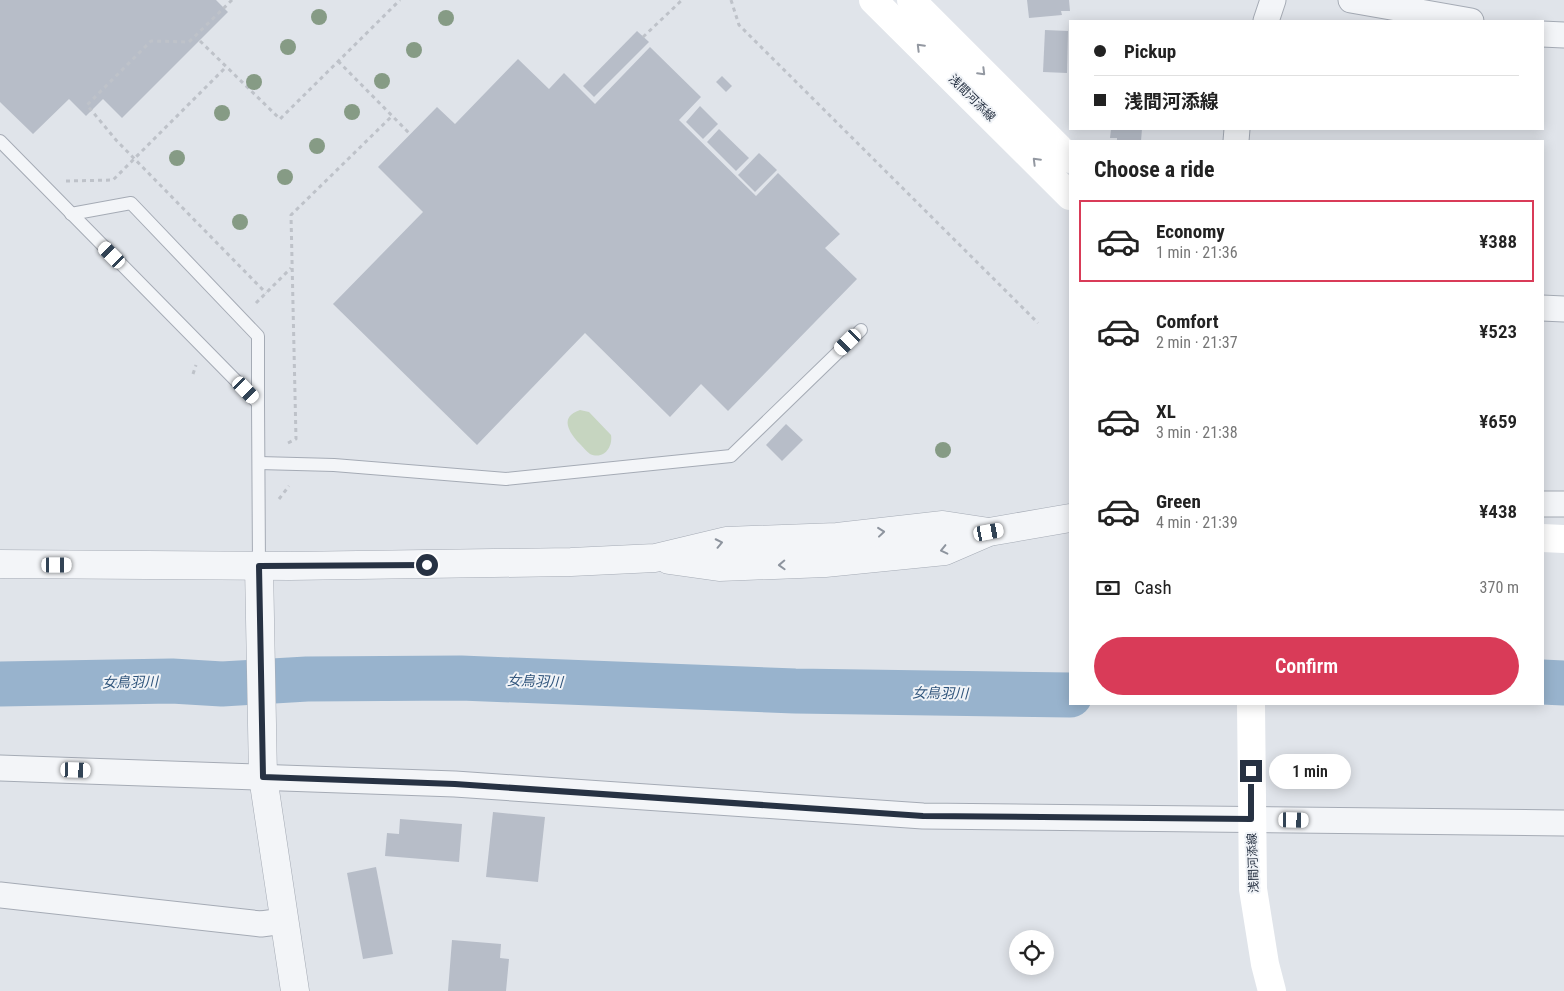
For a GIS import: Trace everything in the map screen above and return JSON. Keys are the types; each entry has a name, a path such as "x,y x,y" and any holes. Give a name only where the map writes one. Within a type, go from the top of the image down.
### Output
{"main road":[{"name":"浅間河添線","path":"873,0 1069,195"},
{"path":"911,0 1069,158"},
{"path":"1544,538 1564,539"},
{"name":"浅間河添線","path":"1251,705 1253,889 1265,964 1272,991"}],"street":[{"path":"1266,20 1273,0"},
{"path":"1351,0 1465,20"},
{"path":"1544,34 1564,35"},
{"path":"1544,308 1564,309"},
{"path":"1544,504 1564,504"},
{"path":"0,564 259,574 444,565 571,562 655,558 726,541 837,536 943,525 989,532 1069,518"},
{"path":"259,574 263,771 295,991"},
{"path":"0,768 263,771 923,816 1251,812 1564,823"},
{"path":"0,895 261,924 284,921"}],"lane":[{"path":"0,141 258,403"},
{"path":"71,214 132,203 258,336 259,574"},
{"path":"259,463 334,465 506,478 731,456 861,330"}],"path":[{"path":"232,0 189,42 151,41 87,105 134,159 266,293"},
{"path":"200,41 280,119 400,0"},
{"path":"644,37 682,0"},
{"path":"731,0 739,25 1038,323"},
{"path":"338,61 410,134"},
{"path":"57,181 113,180 226,67"},
{"path":"288,443 296,439 291,215 392,116"},
{"path":"256,303 292,268"},
{"path":"276,503 289,486"}],"green space":[{"path":"580,410 589,412 611,435 611,444 603,454 590,454 569,430 568,421 570,417"}],"building":[{"path":"0,0 216,0 228,12 122,118 103,99 86,116 69,99 33,134 0,102"},
{"path":"1027,0 1069,0 1070,11 1061,11 1062,15 1029,18"},
{"path":"1045,30 1068,31 1067,73 1043,72"},
{"path":"637,31 649,42 594,97 583,86"},
{"path":"650,47 701,97 679,120 756,196 778,173 840,234 825,248 857,279 728,411 701,384 670,417 585,333 477,445 333,304 423,212 378,167 437,107 455,124 518,59 549,89 564,73 595,104"},
{"path":"722,76 732,86 726,92 716,82"},
{"path":"700,106 718,124 703,139 686,122"},
{"path":"719,129 749,158 736,171 707,142"},
{"path":"1111,130 1142,130 1141,140 1117,140 1117,138 1110,138"},
{"path":"759,153 777,170 755,192 738,175"},
{"path":"786,424 803,440 782,461 766,445"},
{"path":"493,812 545,817 538,882 486,877"},
{"path":"400,819 462,824 459,862 385,856 387,833 399,834"},
{"path":"376,867 393,954 363,959 347,873"},
{"path":"452,940 501,944 500,958 509,959 506,991 448,991"}],"waterway":[{"name":"女鳥羽川","path":"0,684 172,681 222,684 307,679 461,678 795,691 1069,695"},
{"name":"女鳥羽川","path":"1544,682 1564,683"}],"route":[{"path":"427,565 259,566 263,777 455,784 923,816 1251,819 1251,771"}]}
